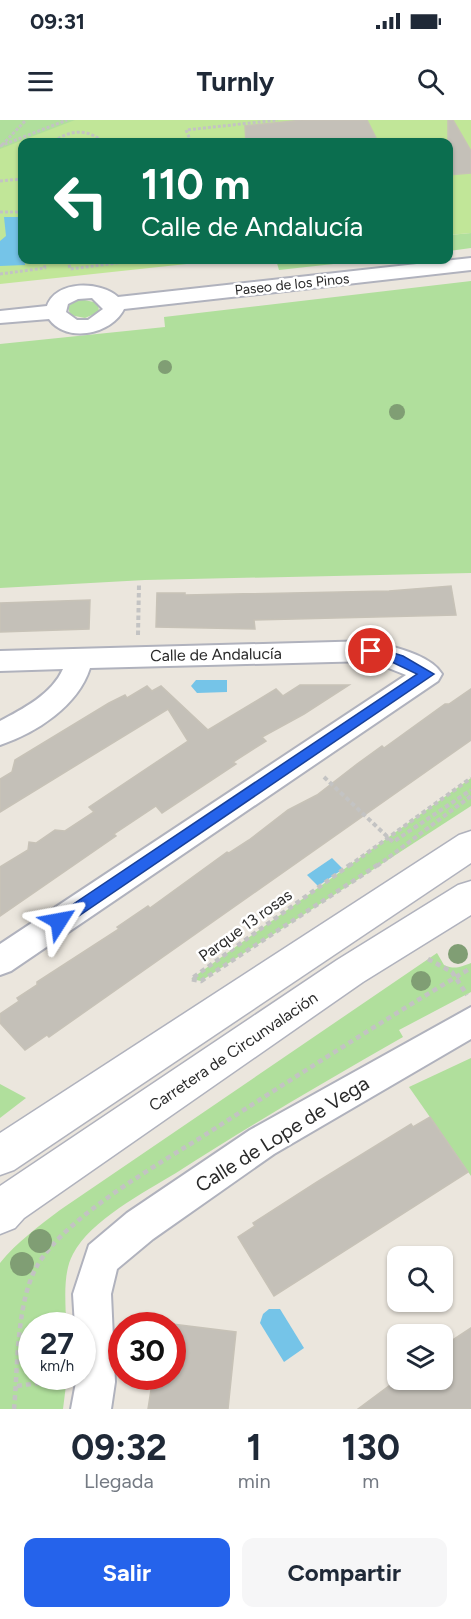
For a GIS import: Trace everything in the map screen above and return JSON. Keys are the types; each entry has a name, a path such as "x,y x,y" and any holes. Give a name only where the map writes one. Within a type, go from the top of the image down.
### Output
{"main road":[{"path":"0,1156 471,845"},
{"name":"Carretera de Circunvalación","path":"0,1213 9,1204 350,971 471,896"}],"street":[{"name":"Paseo de los Pinos","path":"55,312 59,301 74,293 103,295 113,304 471,264"},
{"path":"0,318 55,312 64,323 84,326 104,321 114,310 113,304"},
{"name":"Calle de Andalucía","path":"0,661 371,651 398,659 428,674 0,961"},
{"path":"0,734 56,699 71,684 80,658"},
{"name":"Calle de Lope de Vega","path":"91,1409 96,1382 92,1294 102,1258 140,1226 262,1142 470,1010"}],"path":[{"path":"0,146 26,120"},
{"path":"21,138 67,120"},
{"path":"189,138 186,130 278,120"},
{"path":"59,138 77,132 97,138"},
{"path":"0,146 18,139"},
{"path":"0,181 18,179"},
{"path":"0,212 18,212"},
{"path":"0,274 45,268 44,264"},
{"path":"69,264 70,269 109,264"},
{"path":"138,644 140,585"},
{"path":"316,770 393,842 471,790"},
{"name":"Parque 13 rosas","path":"471,778 191,979 201,981 382,862 471,796"},
{"path":"426,956 436,968 449,970 455,975 470,1010"}],"green space":[{"path":"0,120 118,120 39,138 18,138 18,148 0,177"},
{"path":"75,120 471,120 471,233 453,235 453,138 28,138"},
{"path":"18,142 18,264 187,264 0,284 0,149"},
{"path":"471,233 471,248 453,250 453,235"},
{"path":"277,264 334,264 279,270"},
{"path":"471,281 471,573 145,580 0,588 0,344 165,327 164,317"},
{"path":"80,299 98,303 99,312 85,318 70,315 68,306"},
{"path":"471,778 471,806 201,981 191,979"},
{"path":"437,953 444,965 448,967 471,963 471,992 399,1030 403,1037 260,1120 134,1198 92,1230 73,1254 67,1271 66,1312 18,1312 18,1390 65,1390 63,1409 0,1409 0,1263 28,1235 60,1210"},
{"path":"471,1058 471,1176 409,1087"},
{"path":"0,1084 26,1098 0,1118"}],"water":[{"path":"4,217 18,217 18,264 25,265 0,266 0,241 6,236"},
{"path":"196,680 227,680 227,692 197,693 191,686"},
{"path":"332,858 343,869 318,886 307,875"},
{"path":"269,1309 280,1309 304,1348 284,1362 260,1323 263,1314"}],"building":[{"path":"303,120 367,120 376,138 246,138 245,126"},
{"path":"448,120 453,120 471,151 471,173 453,175 453,138 448,138"},
{"path":"451,586 456,615 254,620 255,629 156,627 157,593 185,593 185,595 389,591"},
{"path":"90,600 89,629 0,632 0,603"},
{"path":"300,685 349,685 304,714 262,737 266,741 233,762 236,764 162,813 156,806 0,916 0,867 28,850 29,842 36,843 55,830 65,831 94,812 89,807 188,741 168,709 0,812 0,779 12,772 15,760 109,703 125,695 127,698 147,686 152,691 161,686 208,730 276,689 283,696"},
{"path":"471,689 471,740 49,1037 47,1035 25,1050 0,1023 0,1014 19,1001 17,998 37,985 37,982 119,929 117,927 148,906 150,908 227,852 229,853 249,840 288,810 317,795 382,746 384,748 445,704 449,704"},
{"path":"430,1117 468,1172 274,1296 238,1237 255,1226 253,1223 317,1182 411,1124 413,1127"},
{"path":"186,1326 236,1332 228,1409 148,1409 151,1390 186,1390"},
{"path":"471,1328 471,1409 358,1409 387,1387 387,1390 453,1390 453,1340"}],"route":[{"path":"59,921 428,674 398,659 371,651"}]}
